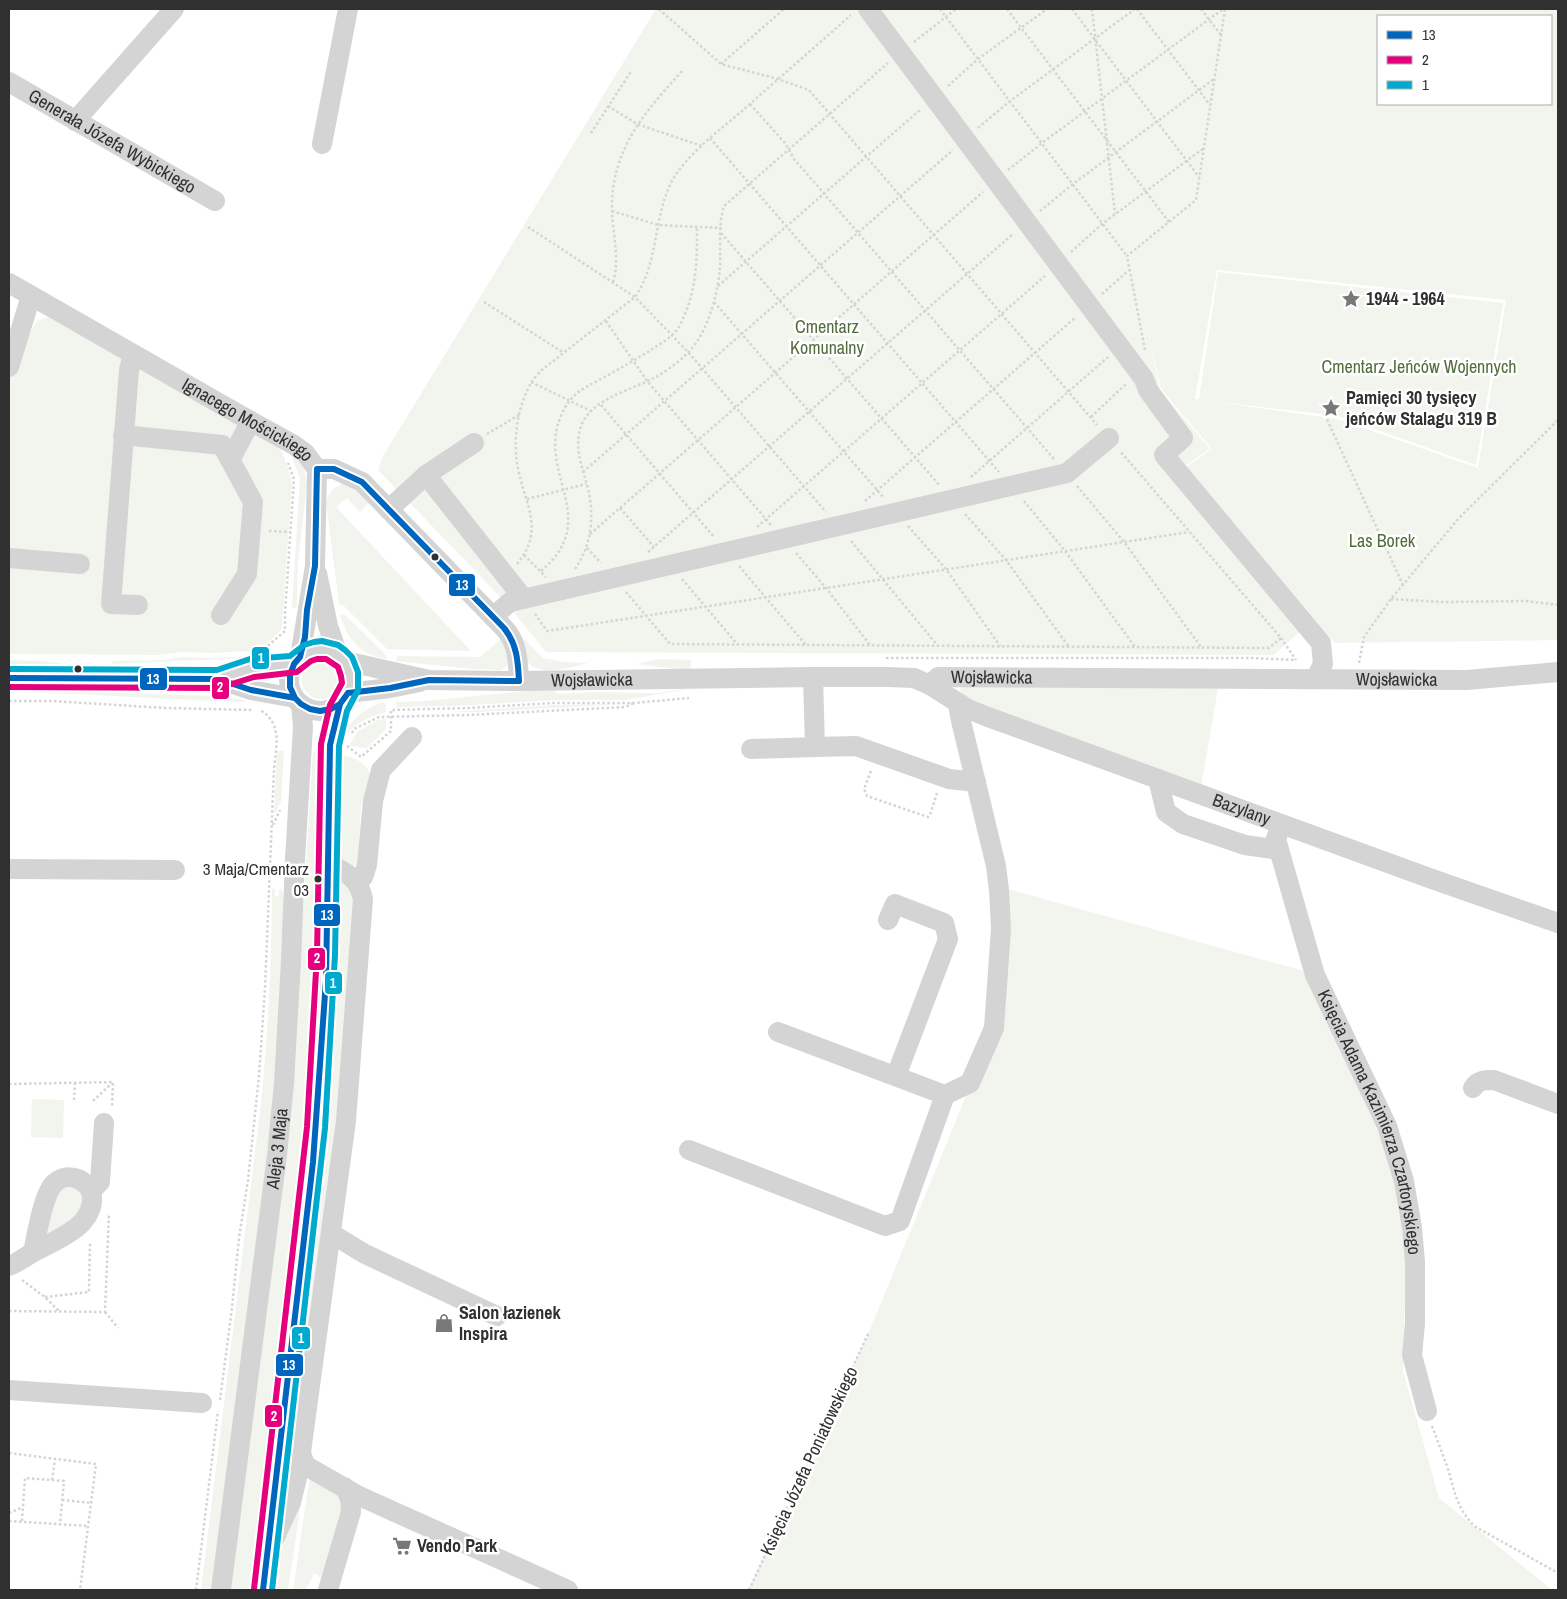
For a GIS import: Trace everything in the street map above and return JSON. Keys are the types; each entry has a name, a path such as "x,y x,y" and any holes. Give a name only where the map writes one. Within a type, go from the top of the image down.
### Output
{"street":[{"path":"75,121 174,9"},
{"path":"322,144 348,9"},
{"path":"858,10 896,57 1085,309 1144,379 1148,390 1183,438 1164,455 1321,643 1323,664 1312,678"},
{"name":"Generała Józefa Wybickiego","path":"9,82 214,201"},
{"name":"Ignacego Mościckiego","path":"9,283 294,445 305,453 317,469 334,469 357,478 367,486 513,640 517,656 519,681"},
{"path":"9,367 31,296"},
{"path":"1085,309 1111,355 1136,388 1148,390"},
{"path":"133,354 129,370 123,436 111,604 138,605"},
{"path":"230,460 251,421"},
{"path":"123,436 222,445 254,502 248,574 221,615"},
{"path":"493,617 510,602 524,598 1067,473 1109,438"},
{"path":"389,509 426,476 474,443"},
{"path":"298,701 290,687 290,675 297,660 315,566 317,469"},
{"path":"426,476 524,598"},
{"path":"9,558 80,564"},
{"path":"218,679 250,690 298,701 310,709 320,711 330,709 344,699 351,682 350,671 341,658 330,634 315,566"},
{"path":"9,678 218,679 252,668 297,660 309,652 319,650 328,651 341,658"},
{"name":"Wojsławicka","path":"341,658 429,680"},
{"name":"Wojsławicka","path":"344,699 429,680 914,678 930,685 938,677 1468,680 1558,672"},
{"path":"813,677 815,747"},
{"name":"Bazylany","path":"930,685 958,704 979,714 1158,779 1279,831 1422,876 1558,923"},
{"name":"Aleja 3 Maja","path":"264,1581 313,1162 326,980 330,744 344,699"},
{"name":"Aleja 3 Maja","path":"221,1590 277,1155 284,1083 303,727 298,701"},
{"path":"689,1150 885,1226 900,1221 945,1095 970,1083 994,1028 1001,929 999,890 996,866 958,704"},
{"path":"357,882 363,876 367,865 373,801 381,770 412,737"},
{"path":"751,749 856,746 949,779 976,782"},
{"path":"1158,779 1166,812 1183,824 1245,845 1273,849 1279,831"},
{"name":"Księcia Adama Kazimierza Czartoryskiego","path":"1279,831 1315,975 1386,1126 1404,1180 1412,1228 1415,1262 1415,1324 1412,1355 1427,1411"},
{"path":"264,1581 274,1540 291,1502 296,1483 332,1234 346,1121 363,899 357,882 351,876 328,863"},
{"path":"9,869 175,870"},
{"path":"888,920 894,904 944,923 948,939 896,1076"},
{"path":"778,1032 945,1095"},
{"path":"1473,1088 1475,1084 1484,1080 1494,1080 1558,1104"},
{"path":"91,1191 100,1182 104,1123"},
{"path":"10,1265 76,1228 87,1216 92,1202 91,1191 84,1181 70,1177 61,1178 53,1184 47,1195 33,1252"},
{"path":"332,1234 365,1254 497,1316"},
{"path":"9,1390 202,1403"},
{"path":"301,1453 304,1462 308,1466 357,1494 568,1590"},
{"path":"328,1590 351,1512 349,1493 344,1487"}],"path":[{"path":"721,64 784,9"},
{"path":"940,9 1127,256 1146,354"},
{"path":"524,555 560,590 580,563 590,534 592,517 579,460 578,443 582,425 591,411 615,395 647,381 672,366 698,340 708,318 717,287 724,206 896,57 956,9"},
{"path":"1007,9 1169,222"},
{"path":"717,287 978,59 1047,9"},
{"path":"1072,9 1199,177"},
{"path":"1092,9 1115,214"},
{"path":"583,472 1010,101 1136,9 1210,106"},
{"path":"1202,9 1221,35"},
{"path":"590,534 991,185 1042,143 1224,9"},
{"path":"1127,256 1196,200 1224,9"},
{"path":"661,10 721,64 778,79 808,90"},
{"path":"507,576 524,555 532,528 532,517 518,472 515,440 520,414 531,382 543,369 635,297 648,272 658,225 671,183 678,171 710,138 858,10"},
{"path":"592,133 632,70"},
{"path":"614,282 616,267 612,211 620,158 637,124 646,111 683,70"},
{"path":"646,553 1022,226 1073,184 1214,79"},
{"path":"750,104 785,143 794,158 824,194 1067,473 1124,542 1201,647"},
{"path":"608,106 637,124 702,146"},
{"path":"710,138 1011,486 1065,551 1135,647"},
{"path":"753,530 1102,224 1204,148"},
{"path":"612,211 658,225 721,228"},
{"path":"528,227 635,297 688,352 736,407 938,646"},
{"path":"541,571 550,564 560,551 565,540 569,517 554,442 560,417 572,396 633,361 672,335 679,328 694,287 697,267 697,227"},
{"path":"721,232 1006,560 1069,646"},
{"path":"864,502 1129,270"},
{"path":"713,301 946,569 1000,646"},
{"path":"484,302 564,354"},
{"path":"606,321 647,381 664,402 826,588 870,645"},
{"path":"969,478 1111,355"},
{"path":"1091,417 1130,380"},
{"path":"531,382 591,411"},
{"path":"601,404 806,645"},
{"path":"474,443 520,414"},
{"path":"1325,415 1403,585"},
{"path":"1360,678 1360,658 1364,637 1391,599 1458,518 1558,420"},
{"path":"526,499 586,484"},
{"path":"620,508 654,547"},
{"path":"269,531 290,532"},
{"path":"547,631 1190,532"},
{"path":"586,548 615,577 645,616 670,644"},
{"path":"670,565 738,644"},
{"path":"1391,599 1442,602 1526,601 1558,605"},
{"path":"1281,638 1312,678"},
{"path":"9,701 52,701 165,708 260,710 272,719 276,733 265,988 258,1085 248,1180 239,1238 232,1308 196,1590"},
{"path":"346,746 361,757 391,731 391,716 391,710 553,703 634,703 625,707 468,715 391,716 377,718 354,729 350,738"},
{"path":"94,1101 113,1082"},
{"path":"74,1100 75,1084"},
{"path":"45,1297 89,1292 90,1242"},
{"path":"10,1265 17,1277 45,1297 59,1311"},
{"path":"105,1312 118,1328"},
{"name":"Księcia Józefa Poniatowskiego","path":"749,1590 869,1332"},
{"path":"1427,1411 1455,1497 1466,1517 1474,1526 1558,1573"},
{"path":"9,1454 96,1464 80,1590"},
{"path":"52,1480 54,1459"},
{"path":"22,1522 26,1478 64,1481 60,1524"},
{"path":"62,1500 91,1503"},
{"path":"9,1513 23,1507"},
{"path":"9,1520 88,1526"}],"green space":[{"name":"Cmentarz Komunalny","path":"656,9 1558,9 1558,640 1335,643 1186,467 1212,449 1161,389 1147,326 1160,390 1210,449 1185,466 1313,620 1274,655 546,652 507,604 378,470 383,456","holes":["1217,270 1506,300 1478,468 1338,419 1210,401 1338,416 1476,465 1503,303 1218,272 1199,399 1195,399"]},
{"path":"47,317 278,445 284,456 292,482 282,629 262,648 247,651 181,652 158,655 9,654 9,373 36,322"},
{"path":"290,452 304,469 307,484 298,562 297,607 292,608 300,478"},
{"path":"345,483 371,500 360,512 347,498 336,507 471,651 387,649 344,606 339,604 326,502 333,490"},
{"path":"340,614 345,615 385,654 387,659 362,650 346,631"},
{"path":"514,629 543,658 564,662 588,663 556,670 533,667 528,662 520,646"},
{"path":"502,638 509,662 501,670 396,661 397,656 480,657"},
{"path":"246,656 248,658 111,664 113,661"},
{"path":"658,659 691,660 691,671 637,664"},
{"path":"9,660 64,664 32,668 9,668"},
{"path":"321,661 328,662 334,667 339,673 339,687 334,693 328,698 321,699 314,698 308,693 303,687 302,680 303,673 308,667 314,662"},
{"path":"716,684 625,700 558,700 396,707 396,702 548,689 559,694 595,692 659,693"},
{"path":"965,684 1218,689 1201,787 964,698 960,694 961,686"},
{"path":"9,689 213,696 245,700 245,702 9,692"},
{"path":"381,703 386,703 386,712 362,722 351,729 342,739 357,716"},
{"path":"624,704 479,712 450,712 553,705"},
{"path":"386,719 386,729 367,748 349,746 357,732 378,720"},
{"path":"277,751 284,751 281,801 274,816"},
{"path":"313,752 321,753 316,974 308,1118 256,1590 230,1590 296,1021"},
{"path":"338,755 358,760 366,767 370,776 361,806 358,864 351,866 341,861 336,855"},
{"path":"340,878 356,895 339,1128 284,1508 321,1174 337,881"},
{"path":"1001,887 1304,971 1377,1129 1397,1179 1407,1225 1403,1371 1439,1498 1552,1590 748,1590 869,1332 994,1028"},
{"path":"272,889 275,889 275,896 279,896 279,889 282,890 284,900 275,1089 213,1590 201,1590 262,1095 269,992"},
{"path":"32,1099 64,1100 63,1138 31,1137"},
{"path":"59,1186 81,1186 85,1211 46,1237 54,1192"},
{"path":"310,1476 338,1489 343,1508 337,1524 324,1580 314,1573 306,1590 293,1590"},
{"path":"305,1477 288,1590 273,1590 279,1546"}],"transit line":[{"name":"13","path":"317,469 334,469 362,482 504,628 514,647 519,681"},
{"name":"13","path":"317,469 315,566 307,610 305,637 300,657 294,664 290,675 290,687 295,698 301,704 310,709 320,711 331,709 340,704 348,693"},
{"name":"1","path":"9,669 217,670 250,659 290,656 304,645 322,641 338,645 345,650 352,657 358,672 358,690 347,711 339,746 335,955 325,1128 272,1590"},
{"name":"2","path":"9,687 219,688 254,677 297,672 311,661 317,659 326,659 338,667 341,676 342,683 330,705 321,744 317,954 307,1127 254,1589"},
{"name":"13","path":"9,678 218,679 251,690 295,698"},
{"name":"13","path":"348,693 390,688 429,680 519,681"},
{"name":"13","path":"263,1590 313,1162 326,980 330,745 340,704 348,693"}],"place":[{"name":"1944 - 1964","path":"1351,299"},
{"name":"Pamięci 30 tysięcy jeńców Stalagu 319 B","path":"1331,408"},
{"name":"3 Maja/Cmentarz 03","path":"318,879"},
{"name":"Salon łazienek Inspira","path":"444,1323"},
{"name":"Vendo Park","path":"402,1546"}],"park label":[{"name":"Cmentarz Jeńców Wojennych","path":"1419,367"},
{"name":"Las Borek","path":"1382,541"}]}
